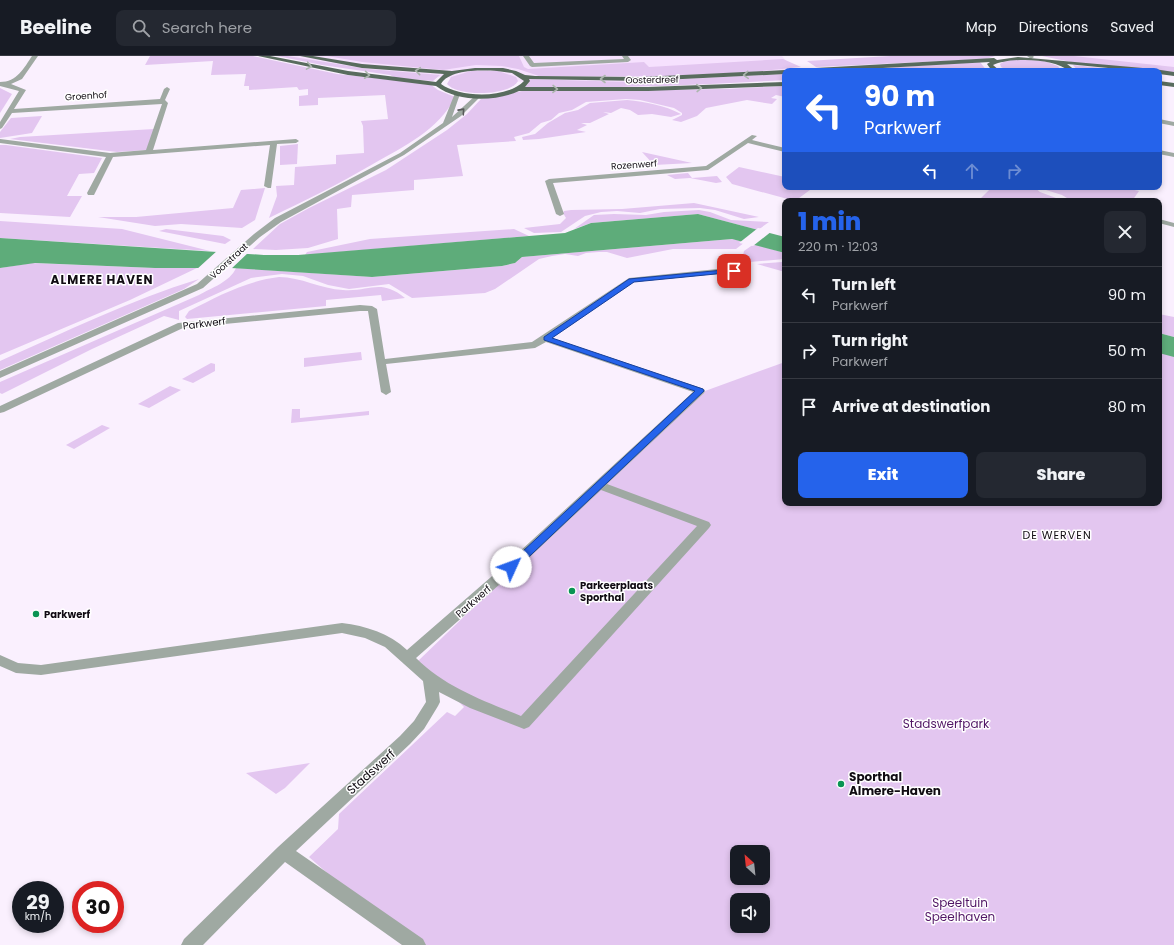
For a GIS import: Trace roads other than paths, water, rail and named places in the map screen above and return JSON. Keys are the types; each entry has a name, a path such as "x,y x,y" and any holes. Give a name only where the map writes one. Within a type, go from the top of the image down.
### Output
{"main road":[{"path":"261,56 348,72 438,84 441,78 452,73"},
{"path":"303,56 362,66 419,72 452,73"},
{"path":"855,68 994,60 1015,56 1031,56 1059,62 1128,68"},
{"path":"993,68 990,64 994,60"},
{"path":"1059,62 1071,68"},
{"name":"Oosterdreef","path":"452,73 474,69 499,69 518,73 524,77 535,78 642,79 782,72"},
{"path":"1162,72 1174,74"},
{"path":"520,89 527,81 524,77"},
{"path":"1162,83 1174,85"},
{"name":"Oosterdreef","path":"438,84 441,88 457,94 478,96 498,95 520,89 648,89 782,84"}],"street":[{"path":"2,84 20,78 35,56"},
{"path":"526,56 532,65 628,60 625,56"},
{"path":"0,127 23,90 2,84"},
{"path":"149,152 165,103 162,101 167,89"},
{"path":"446,124 448,114 455,102 457,94"},
{"name":"Voorstraat","path":"0,375 200,286 218,272 246,244 278,220 402,154 459,115 478,96"},
{"name":"Groenhof","path":"11,111 162,101"},
{"path":"1162,122 1174,124"},
{"name":"Rozenwerf","path":"560,214 550,181 708,168 754,136"},
{"path":"0,141 110,155 296,141"},
{"path":"747,141 782,149"},
{"path":"268,186 274,143"},
{"path":"1162,152 1173,153"},
{"path":"91,193 110,155"},
{"path":"1162,223 1174,225"},
{"path":"731,266 739,259"},
{"path":"380,362 535,345 632,280 745,269"},
{"name":"Parkwerf","path":"0,410 181,325 360,308 372,309 386,392"},
{"name":"Parkwerf","path":"406,659 511,567 700,391 546,339"},
{"path":"0,660 16,668 41,670 342,628 360,630 395,647 406,659 430,679 458,696 524,723 705,525 599,485"},
{"name":"Stadswerf","path":"190,945 284,852 412,733 433,702 430,679"},
{"path":"284,852 417,945"}],"place":[{"name":"Parkeerplaats Sporthal","path":"572,591"},
{"name":"Parkwerf","path":"36,614"},
{"name":"Sporthal Almere-Haven","path":"841,784"}],"district":[{"name":"ALMERE HAVEN","path":"102,280"},
{"name":"DE WERVEN","path":"1057,535"}],"park label":[{"name":"Stadswerfpark","path":"946,724"},
{"name":"Speeltuin Speelhaven","path":"960,910"}]}
